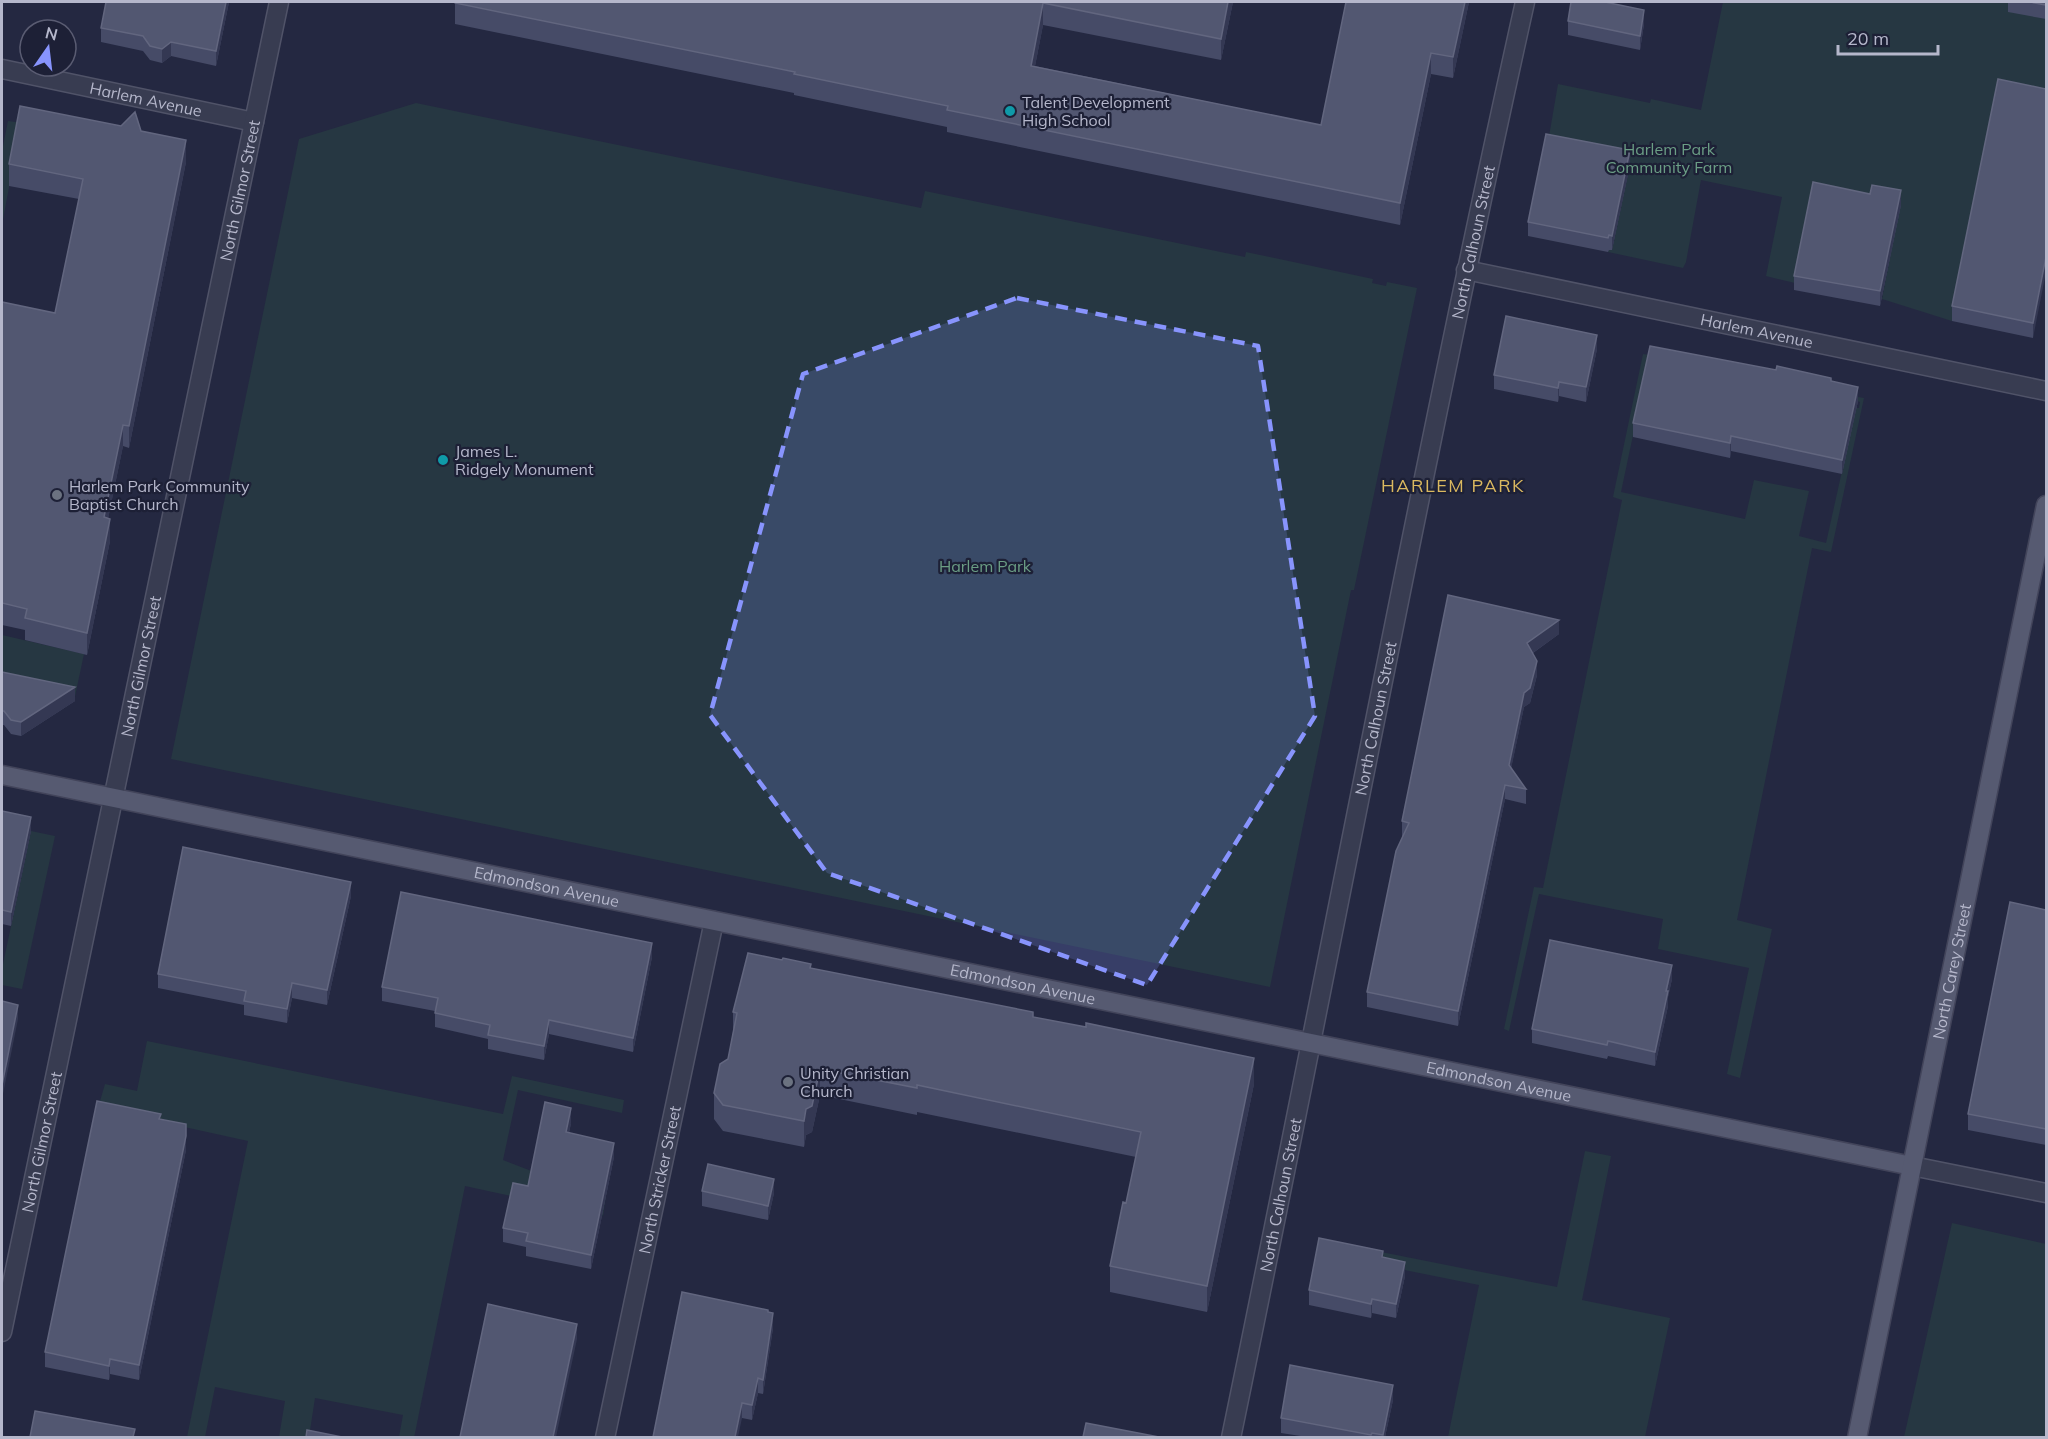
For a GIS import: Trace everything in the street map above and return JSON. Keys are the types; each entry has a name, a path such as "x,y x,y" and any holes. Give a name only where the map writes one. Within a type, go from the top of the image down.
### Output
{"main road":[{"name":"North Carey Street","path":"1857,1437 2046,505"},
{"name":"Edmondson Avenue","path":"2,775 1912,1166"}],"street":[{"name":"North Gilmor Street","path":"2,1332 279,2"},
{"name":"North Calhoun Street","path":"1231,1437 1466,270 1525,2"},
{"name":"Harlem Avenue","path":"2,69 254,122"},
{"name":"Harlem Avenue","path":"1466,270 2046,391"},
{"name":"North Stricker Street","path":"605,1437 714,921"},
{"name":"Edmondson Avenue","path":"1912,1166 2046,1193"}],"highlighted area":[{"path":"1017,298 1258,346 1315,716 1147,985 827,873 710,715 803,374"}],"green space":[{"name":"Harlem Park Community Farm","path":"1723,2 2010,2 2046,19 2046,103 1969,235 1952,321 1882,299 1900,205 1795,283 1766,276 1782,197 1701,180 1683,268 1608,252 1612,250 1630,165 1547,148 1558,84 1650,103 1651,99 1701,110"},
{"name":"Harlem Park","path":"416,103 921,208 925,191 1245,257 1246,252 1373,279 1372,283 1386,286 1387,282 1417,288 1354,590 1351,590 1270,987 171,759 299,139"},
{"path":"8,121 23,123 20,128 2,225 2,151"},
{"path":"1643,354 1650,355 1621,492 1745,519 1754,480 1809,491 1799,536 1826,543 1856,408 1859,408 1858,397 1864,398 1831,552 1812,548 1737,920 1772,929 1740,1078 1727,1074 1749,968 1658,949 1663,919 1539,894 1509,1031 1504,1029 1534,887 1543,888 1622,500 1613,497"},
{"path":"2,635 84,654 74,701 2,686"},
{"path":"31,831 55,836 22,989 2,985 2,969"},
{"path":"147,1041 503,1114 512,1076 624,1100 622,1113 518,1090 503,1160 534,1172 607,1189 603,1216 465,1186 414,1438 399,1437 403,1415 315,1398 309,1437 279,1437 285,1401 215,1387 205,1437 187,1437 248,1141 98,1108 105,1084 137,1091"},
{"path":"1585,1151 1611,1156 1582,1300 1670,1318 1645,1437 1448,1437 1479,1285 1325,1254 1346,1245 1557,1287"},
{"path":"1952,1223 2046,1244 2046,1437 1904,1437"}],"building":[{"path":"106,2 226,2 216,51 171,42 162,49 150,46 143,36 101,28"},
{"name":"Talent Development High School","path":"455,2 1228,2 1221,39 1043,3 1031,66 1321,125 1346,2 1465,2 1453,57 1431,53 1400,203 947,110 948,106 794,74 795,72"},
{"path":"1571,2 1605,2 1644,10 1640,36 1568,21"},
{"path":"2030,2 2046,2 2046,5"},
{"path":"1998,79 2046,89 2046,257 2033,323 1952,306"},
{"path":"20,106 121,126 135,112 141,131 186,140 129,426 123,425 104,517 110,519 87,633 25,618 27,609 2,603 2,302 55,313 83,179 9,164"},
{"path":"1546,134 1630,150 1612,236 1609,235 1608,238 1528,222"},
{"path":"1813,182 1870,194 1872,185 1901,190 1880,291 1794,276"},
{"path":"1506,316 1597,335 1586,387 1559,382 1558,388 1494,375"},
{"path":"1650,346 1776,370 1777,366 1831,378 1831,381 1858,387 1842,460 1731,436 1730,443 1633,423"},
{"path":"1448,595 1559,620 1527,643 1537,661 1530,688 1524,693 1509,765 1526,789 1505,785 1458,1011 1367,992 1396,851 1409,823 1402,821"},
{"path":"2,672 75,687 21,722 11,720 2,711"},
{"path":"2,811 31,817 11,912 2,910"},
{"path":"183,847 351,882 327,990 292,983 287,1009 244,1001 246,991 158,974"},
{"path":"401,892 652,943 633,1038 549,1020 544,1046 488,1035 490,1025 435,1013 438,998 382,987"},
{"path":"2010,902 2046,910 2046,1129 1968,1114"},
{"path":"1550,940 1672,965 1655,1052 1608,1041 1607,1045 1532,1029"},
{"path":"748,953 782,960 783,958 811,964 810,968 1033,1012 1033,1017 1086,1027 1086,1023 1254,1058 1207,1286 1110,1266 1141,1132 917,1085 917,1088 820,1069 812,1106 806,1109 804,1121 723,1105 714,1093 720,1064 728,1059 737,1013 733,1012"},
{"path":"2,1001 18,1005 2,1085"},
{"path":"97,1101 161,1114 159,1119 186,1124 186,1136 139,1365 110,1359 109,1366 45,1352"},
{"path":"545,1102 571,1108 566,1132 614,1143 591,1255 526,1241 528,1233 503,1228 513,1183 528,1186"},
{"path":"708,1164 774,1179 768,1206 702,1191"},
{"path":"1319,1238 1383,1251 1382,1257 1405,1262 1396,1304 1372,1299 1371,1304 1309,1290"},
{"path":"682,1292 773,1313 763,1380 758,1378 752,1405 742,1403 735,1437 653,1437"},
{"path":"488,1304 577,1324 553,1437 460,1437"},
{"path":"1290,1365 1393,1385 1383,1435 1372,1433 1371,1435 1281,1418"},
{"path":"35,1411 135,1429 133,1437 30,1437"},
{"path":"1086,1423 1159,1437 1083,1437"},
{"path":"307,1430 342,1437 306,1437"}],"place":[{"name":"Talent Development High School","path":"1010,111"},
{"name":"James L. Ridgely Monument","path":"443,460"},
{"name":"Harlem Park Community Baptist Church","path":"57,495"},
{"name":"Unity Christian Church","path":"788,1082"}],"district":[{"name":"HARLEM PARK","path":"1453,485"}]}
